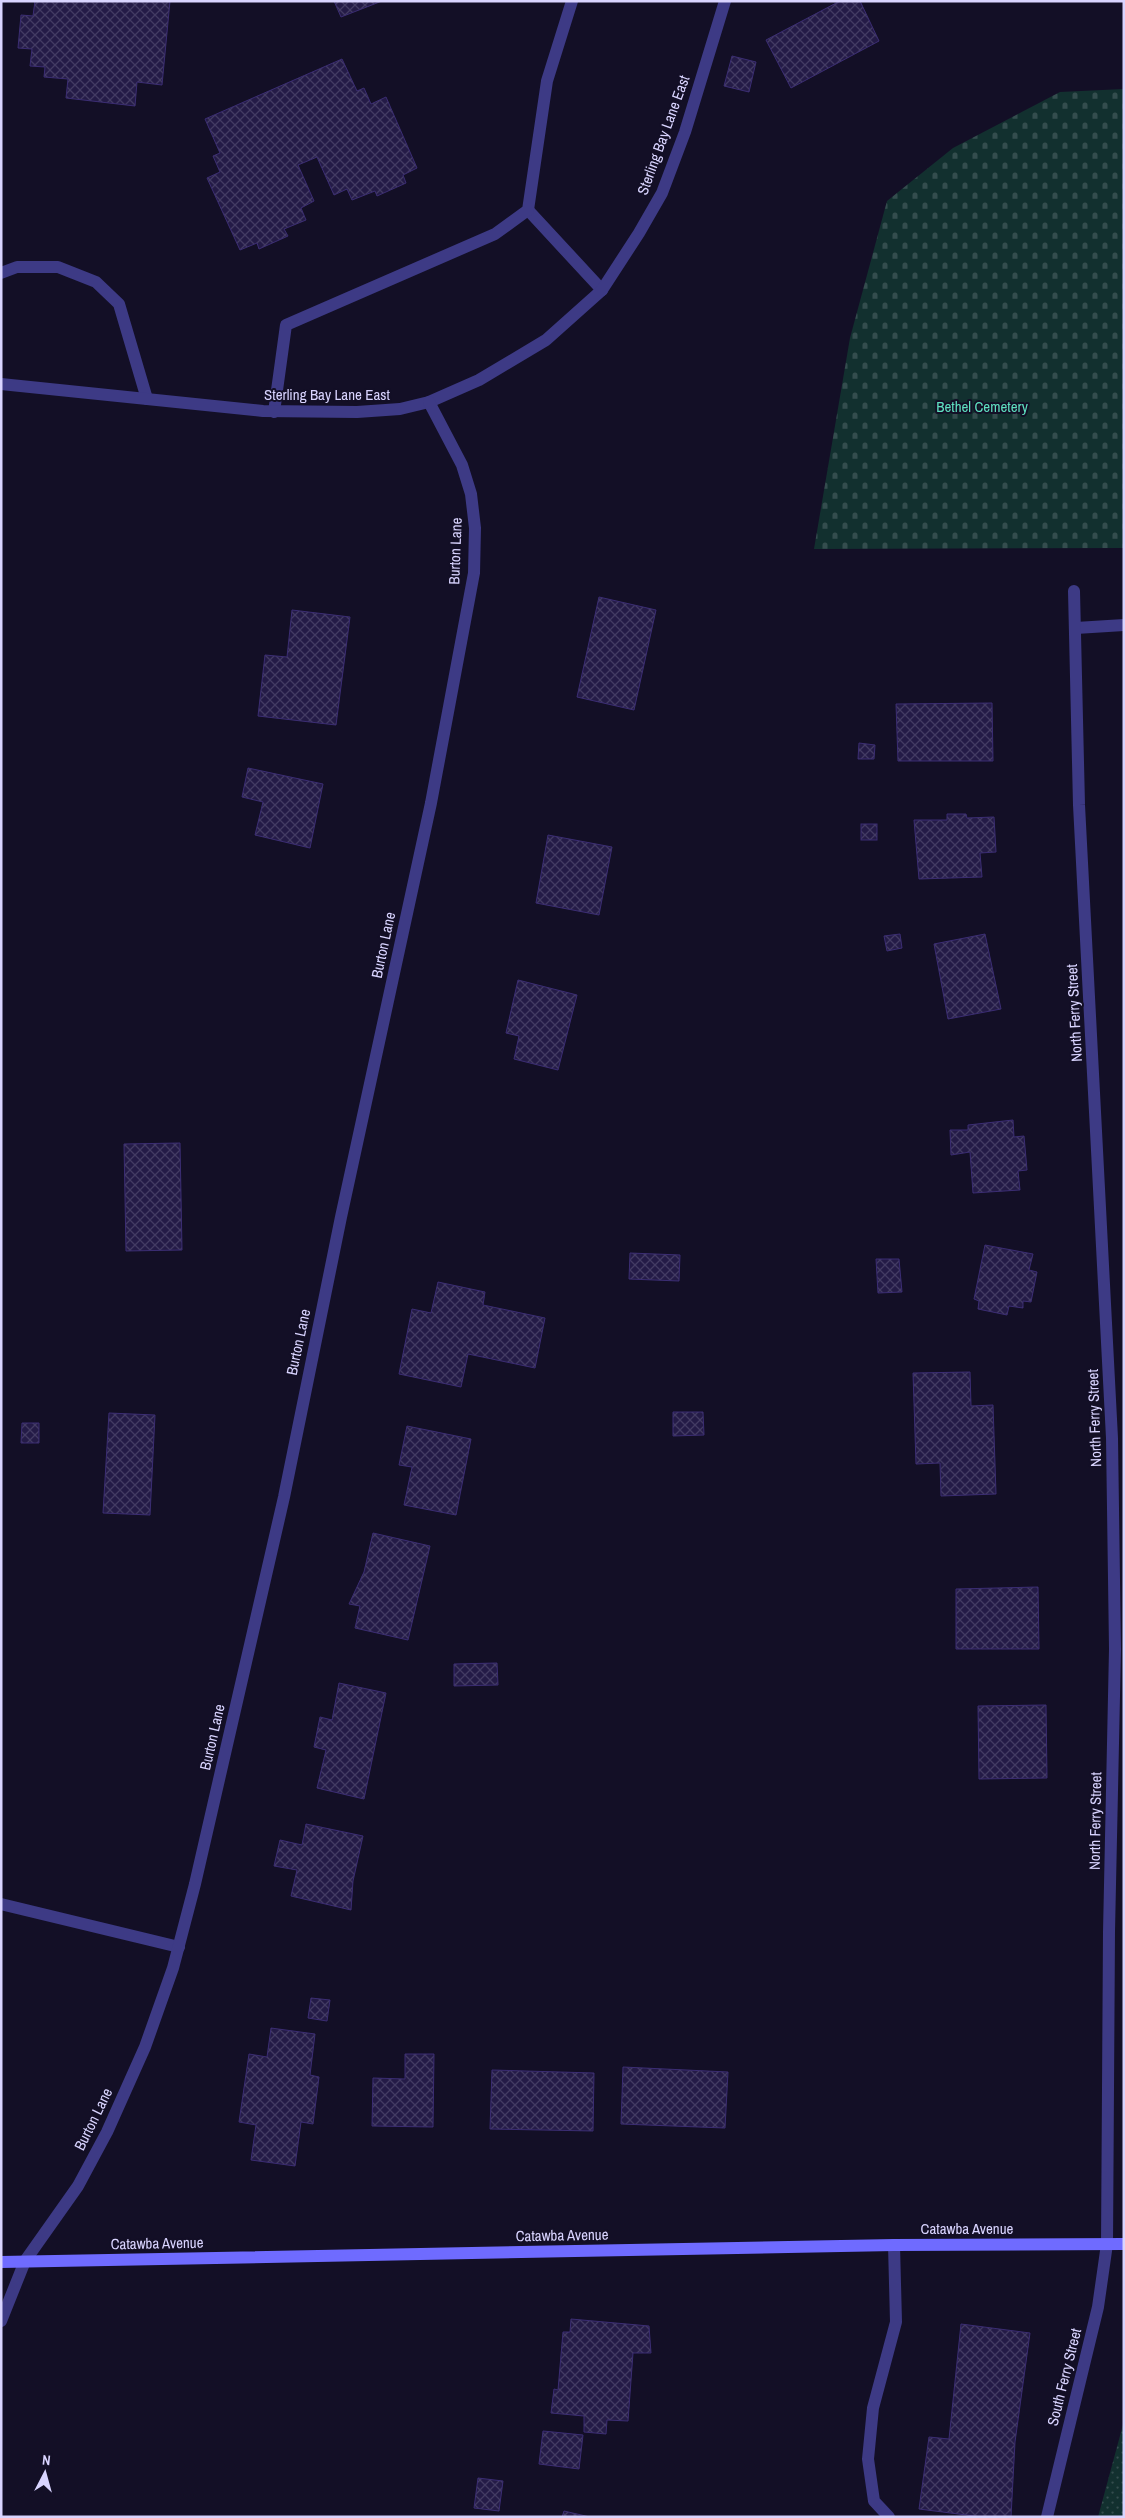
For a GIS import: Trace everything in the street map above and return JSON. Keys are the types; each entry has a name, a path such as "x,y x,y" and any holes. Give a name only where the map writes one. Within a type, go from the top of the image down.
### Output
{"main road":[{"name":"Catawba Avenue","path":"1,2262 894,2245 1124,2244"}],"street":[{"path":"274,412 286,325 495,234 528,210 547,81 572,1"},
{"name":"Sterling Bay Lane East","path":"1,384 274,412 357,412 400,409 429,402 479,380 546,340 602,290 639,234 662,193 685,132 725,1"},
{"path":"528,210 602,290"},
{"path":"1,273 17,267 58,267 96,282 119,304 147,399"},
{"name":"Burton Lane","path":"1,2321 25,2261 78,2186 106,2132 145,2047 179,1947 284,1496 340,1217 431,803 474,572 475,528 470,494 462,465 429,402"},
{"name":"North Ferry Street","path":"1074,591 1079,805 1112,1438 1115,1649 1109,1932 1106,2244"},
{"path":"1076,628 1124,625"},
{"path":"1,1904 179,1947"},
{"name":"South Ferry Street","path":"1047,2517 1098,2307 1106,2244"},
{"path":"889,2517 874,2501 868,2459 873,2408 896,2322 894,2245"}],"green space":[{"name":"Bethel Cemetery","path":"1124,89 1124,548 814,549 850,338 887,201 953,148 1060,92"},
{"path":"1124,2421 1124,2517 1098,2517"}],"building":[{"path":"35,1 170,1 162,85 137,82 135,106 66,98 68,79 44,77 45,67 30,66 32,49 18,48 21,15 33,16"},
{"path":"334,1 382,1 341,17"},
{"path":"840,1 860,1 879,41 791,88 766,40"},
{"path":"732,56 756,62 749,92 724,86"},
{"path":"342,59 357,91 364,88 371,104 386,97 417,168 403,175 406,183 377,196 375,191 352,200 347,189 334,195 317,157 298,165 314,201 301,208 306,220 284,229 288,236 259,249 257,243 240,250 207,178 220,172 213,156 220,153 205,119"},
{"path":"599,597 656,610 634,710 577,697"},
{"path":"292,610 350,617 336,725 258,716 265,655 287,657"},
{"path":"992,703 993,761 898,761 896,704"},
{"path":"859,743 875,745 874,759 858,759"},
{"path":"248,768 323,784 310,848 255,835 263,802 242,797"},
{"path":"947,814 966,814 967,818 994,817 996,852 980,853 982,877 919,879 914,820 947,820"},
{"path":"861,824 877,824 877,840 861,840"},
{"path":"548,835 612,847 599,915 536,903"},
{"path":"900,934 902,948 887,951 884,936"},
{"path":"985,934 1001,1009 948,1019 934,944"},
{"path":"518,980 577,995 558,1070 514,1059 519,1036 506,1033"},
{"path":"1013,1120 1014,1137 1024,1136 1027,1170 1018,1171 1020,1190 973,1193 970,1152 951,1155 950,1130 968,1130 968,1125"},
{"path":"180,1143 182,1250 126,1251 124,1144"},
{"path":"985,1245 1033,1254 1029,1270 1037,1272 1031,1302 1023,1301 1023,1308 1009,1306 1007,1315 978,1309 979,1301 974,1299"},
{"path":"630,1253 680,1255 679,1281 629,1279"},
{"path":"876,1259 899,1259 902,1292 878,1293"},
{"path":"438,1282 485,1292 483,1305 545,1318 535,1368 468,1354 461,1387 399,1374 412,1309 431,1313"},
{"path":"970,1372 971,1406 993,1405 996,1494 941,1496 940,1463 916,1464 913,1373"},
{"path":"673,1412 703,1412 704,1435 673,1436"},
{"path":"109,1413 155,1415 150,1515 103,1513"},
{"path":"22,1423 39,1423 39,1443 21,1443"},
{"path":"407,1426 471,1439 456,1515 404,1505 412,1467 399,1465"},
{"path":"373,1533 430,1546 408,1640 355,1628 360,1606 349,1604 364,1572"},
{"path":"1038,1587 1039,1649 956,1649 956,1589"},
{"path":"497,1663 498,1685 454,1686 454,1664"},
{"path":"339,1683 386,1693 364,1799 317,1788 326,1750 314,1747 320,1717 332,1720"},
{"path":"1046,1705 1047,1778 979,1779 978,1706"},
{"path":"306,1824 363,1836 353,1881 351,1910 291,1896 297,1870 274,1866 280,1840 302,1845"},
{"path":"311,1998 330,2000 327,2021 308,2018"},
{"path":"271,2028 315,2034 310,2075 319,2077 313,2124 301,2122 295,2166 251,2160 256,2125 239,2122 249,2054 267,2057"},
{"path":"405,2054 434,2054 433,2127 372,2126 373,2078 405,2079"},
{"path":"623,2067 728,2072 725,2128 621,2124"},
{"path":"492,2070 594,2073 593,2131 490,2129"},
{"path":"571,2319 649,2326 651,2353 633,2353 628,2421 607,2420 606,2434 584,2432 584,2416 551,2413 554,2389 558,2390 563,2332 570,2332"},
{"path":"961,2324 1030,2333 1015,2442 1011,2517 982,2517 919,2509 929,2437 949,2439"},
{"path":"543,2431 583,2435 579,2469 539,2464"},
{"path":"478,2478 503,2481 499,2511 474,2508"},
{"path":"564,2511 590,2517 562,2517"}]}
